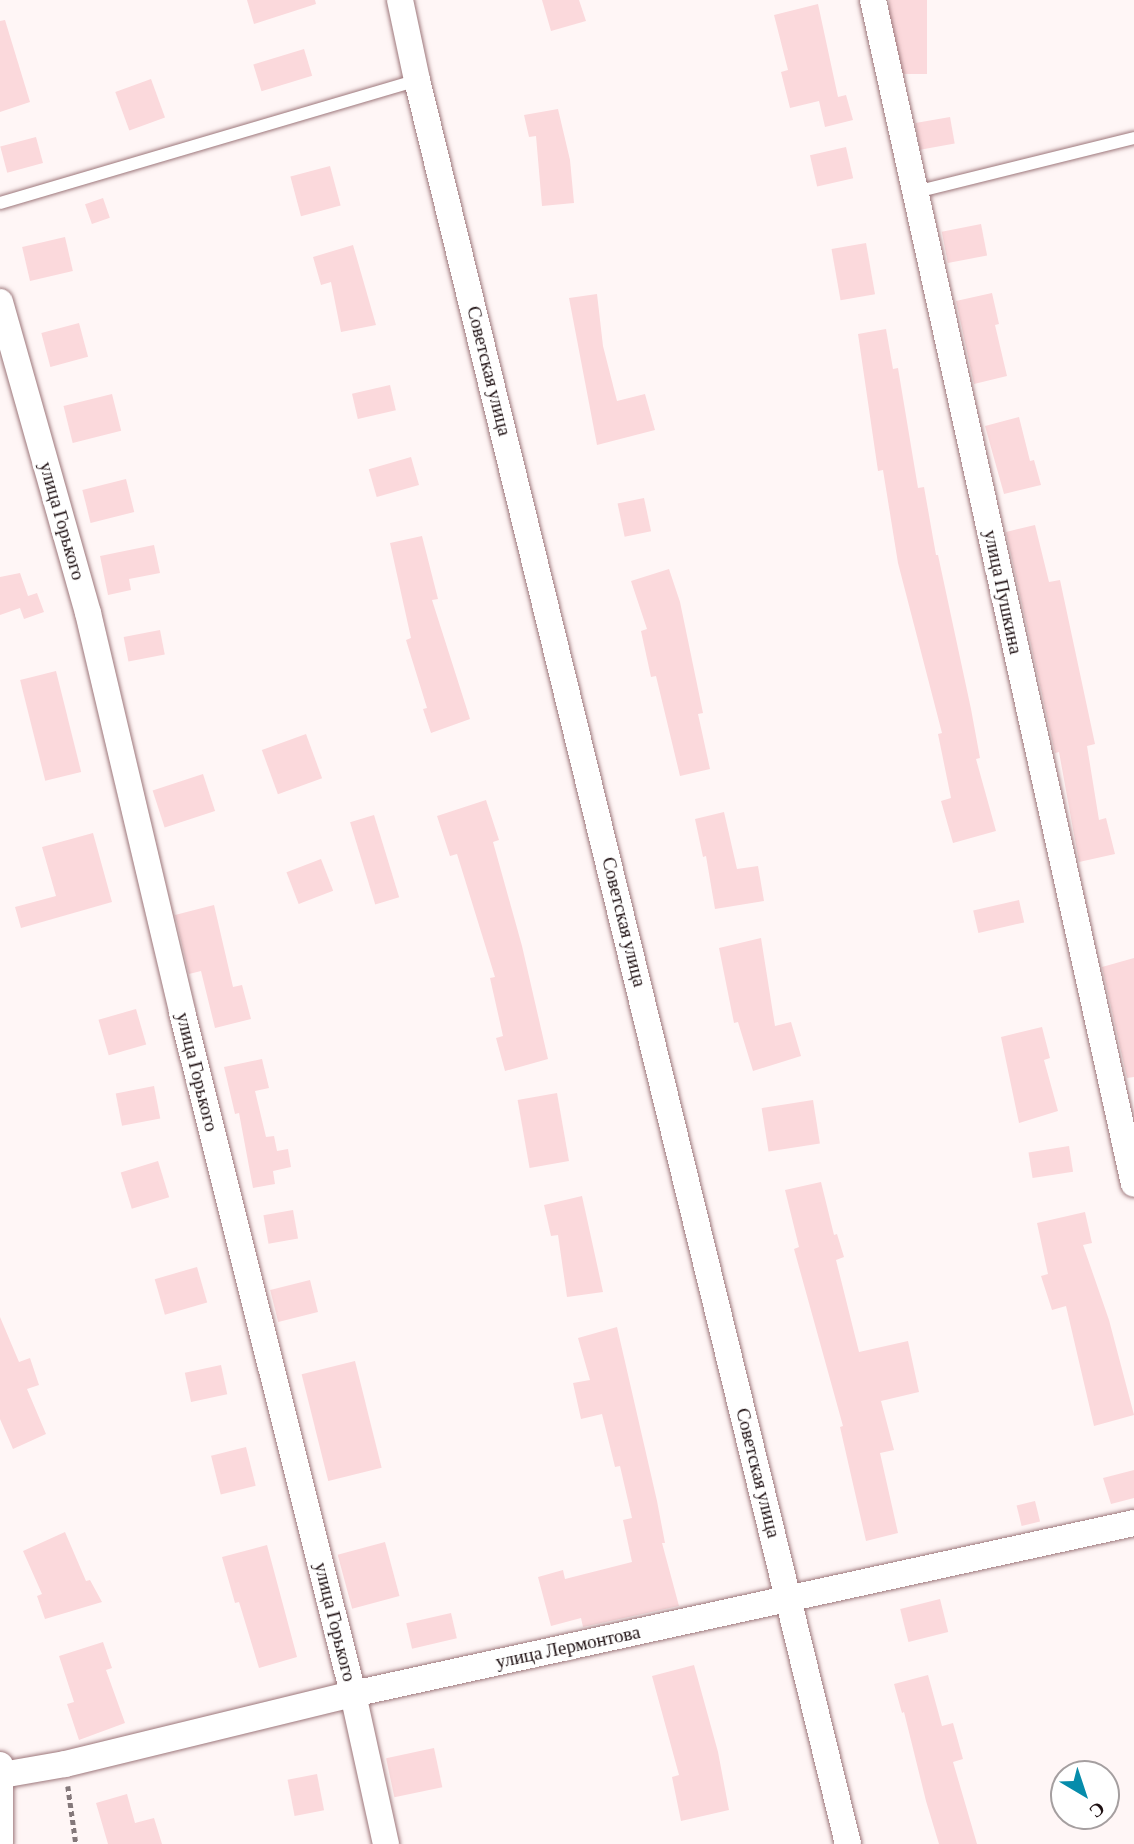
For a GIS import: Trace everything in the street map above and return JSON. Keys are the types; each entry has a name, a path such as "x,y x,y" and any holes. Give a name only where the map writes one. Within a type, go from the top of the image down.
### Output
{"street":[{"name":"Советская улица","path":"400,0 417,80 848,1844"},
{"name":"улица Пушкина","path":"873,0 1134,1184"},
{"name":"улица Горького","path":"0,302 88,613 182,1012 353,1694 386,1844"},
{"name":"улица Лермонтова","path":"1,1770 65,1764 353,1694 1134,1524"},
{"path":"0,1843 1,1770"}],"lane":[{"path":"0,203 417,80"},
{"path":"916,192 1134,138"}],"path":[{"path":"65,1764 76,1844"}],"building":[{"path":"247,0 315,0 316,4 254,24"},
{"path":"542,0 579,0 586,21 551,31"},
{"path":"889,0 927,0 927,74 889,74"},
{"path":"818,4 838,97 846,95 853,120 825,127 819,101 790,108 781,72 788,70 774,15"},
{"path":"5,20 30,102 0,112 0,21"},
{"path":"304,49 312,76 262,91 253,64"},
{"path":"151,79 165,118 129,131 115,92"},
{"path":"558,109 570,160 574,203 542,206 536,136 529,137 524,115"},
{"path":"950,117 955,144 920,150 916,123"},
{"path":"36,137 43,163 7,173 0,147"},
{"path":"846,147 853,178 817,187 810,155"},
{"path":"330,166 341,206 301,216 290,177"},
{"path":"103,198 110,218 92,224 85,204"},
{"path":"981,224 987,255 948,263 942,232"},
{"path":"65,237 73,271 30,281 22,247"},
{"path":"866,243 875,294 841,300 832,249"},
{"path":"353,245 376,325 341,332 331,282 321,285 313,257"},
{"path":"992,293 999,324 995,325 1007,376 974,384 956,301"},
{"path":"597,294 603,346 617,401 645,394 655,430 597,445 569,298"},
{"path":"79,323 88,357 50,367 41,333"},
{"path":"886,329 893,369 898,368 918,488 924,487 936,555 971,709 980,758 976,759 996,831 953,843 941,801 951,798 938,734 942,733 898,563 883,470 878,471 858,334"},
{"path":"390,385 396,410 358,419 352,394"},
{"path":"112,394 121,431 73,443 63,406"},
{"path":"1019,417 1030,461 1034,460 1041,485 1004,494 985,426"},
{"path":"411,457 419,485 377,497 369,469"},
{"path":"126,479 134,512 91,523 82,490"},
{"path":"644,498 651,531 625,537 618,504"},
{"path":"1035,525 1049,582 1060,580 1095,744 1087,746 1099,820 1106,818 1115,854 1079,862 1059,752 1055,753 1006,532"},
{"path":"422,536 438,599 432,600 470,719 431,733 423,709 427,708 406,640 411,638 390,543"},
{"path":"154,545 160,573 129,579 131,590 108,595 100,556"},
{"path":"669,569 680,602 703,713 698,714 710,769 680,776 656,676 651,677 641,631 647,629 631,581"},
{"path":"20,573 28,596 37,593 44,612 24,619 20,608 0,615 0,577"},
{"path":"160,630 165,655 128,662 124,637"},
{"path":"56,671 81,772 45,781 20,680"},
{"path":"306,734 322,778 278,794 262,750"},
{"path":"203,774 215,811 165,827 153,790"},
{"path":"486,800 499,840 493,842 522,946 548,1059 505,1071 496,1038 503,1036 490,978 495,977 457,854 450,856 437,816"},
{"path":"724,812 737,869 758,866 764,901 715,909 706,856 703,857 695,819"},
{"path":"374,815 399,897 375,905 350,822"},
{"path":"93,833 112,902 21,928 15,907 56,896 42,847"},
{"path":"321,859 333,891 299,904 286,872"},
{"path":"1019,900 1024,922 978,933 973,911"},
{"path":"214,905 233,987 242,985 251,1019 215,1028 201,971 189,974 175,915"},
{"path":"761,938 775,1026 791,1022 801,1056 753,1071 738,1022 734,1023 719,948"},
{"path":"1134,958 1134,1077 1127,1078 1102,967"},
{"path":"136,1009 146,1045 109,1055 99,1020"},
{"path":"1042,1027 1050,1058 1044,1060 1058,1111 1019,1123 1001,1037"},
{"path":"262,1059 269,1088 255,1091 266,1137 274,1136 277,1151 288,1149 291,1167 273,1171 275,1184 253,1188 239,1113 235,1114 224,1067"},
{"path":"154,1086 160,1118 122,1126 116,1093"},
{"path":"557,1093 569,1161 530,1168 518,1100"},
{"path":"813,1100 820,1143 769,1152 762,1108"},
{"path":"1069,1146 1073,1172 1033,1178 1029,1152"},
{"path":"158,1161 169,1197 132,1209 121,1172"},
{"path":"821,1182 834,1235 837,1234 844,1257 836,1260 859,1352 908,1341 919,1392 881,1401 894,1450 880,1453 898,1533 866,1541 840,1427 843,1426 794,1249 799,1247 785,1190"},
{"path":"582,1196 603,1292 567,1297 558,1235 551,1236 544,1205"},
{"path":"293,1210 298,1239 268,1244 263,1215"},
{"path":"1085,1212 1092,1243 1083,1245 1109,1320 1134,1415 1094,1426 1066,1306 1052,1310 1041,1276 1048,1274 1037,1223"},
{"path":"197,1267 207,1303 165,1315 155,1279"},
{"path":"310,1280 318,1312 278,1322 270,1290"},
{"path":"0,1317 19,1362 30,1358 39,1385 27,1389 46,1434 13,1449 0,1419"},
{"path":"617,1327 657,1501 665,1543 662,1543 679,1606 583,1627 581,1618 551,1626 538,1577 563,1570 565,1579 632,1562 623,1520 632,1518 620,1466 615,1467 602,1414 581,1419 573,1383 590,1380 578,1338"},
{"path":"355,1361 382,1468 328,1481 302,1374"},
{"path":"221,1365 227,1394 191,1402 185,1373"},
{"path":"246,1447 256,1486 221,1495 211,1456"},
{"path":"1134,1470 1134,1498 1111,1504 1103,1478"},
{"path":"1035,1501 1040,1521 1022,1526 1017,1506"},
{"path":"65,1532 86,1581 90,1580 102,1602 45,1619 37,1596 42,1594 23,1551"},
{"path":"385,1542 399,1596 352,1609 338,1555"},
{"path":"267,1545 297,1657 259,1668 239,1602 235,1603 222,1557"},
{"path":"940,1599 948,1632 908,1642 900,1609"},
{"path":"451,1613 457,1638 412,1649 406,1623"},
{"path":"103,1642 112,1668 106,1670 125,1723 79,1740 67,1704 74,1702 59,1656"},
{"path":"694,1665 718,1752 729,1810 681,1821 672,1777 679,1775 652,1676"},
{"path":"928,1675 942,1726 953,1723 963,1759 953,1762 977,1844 939,1844 926,1801 904,1712 902,1713 894,1684"},
{"path":"434,1748 442,1787 394,1797 386,1758"},
{"path":"317,1774 324,1810 295,1816 288,1780"},
{"path":"127,1794 135,1823 154,1818 162,1844 108,1844 96,1803"}]}
